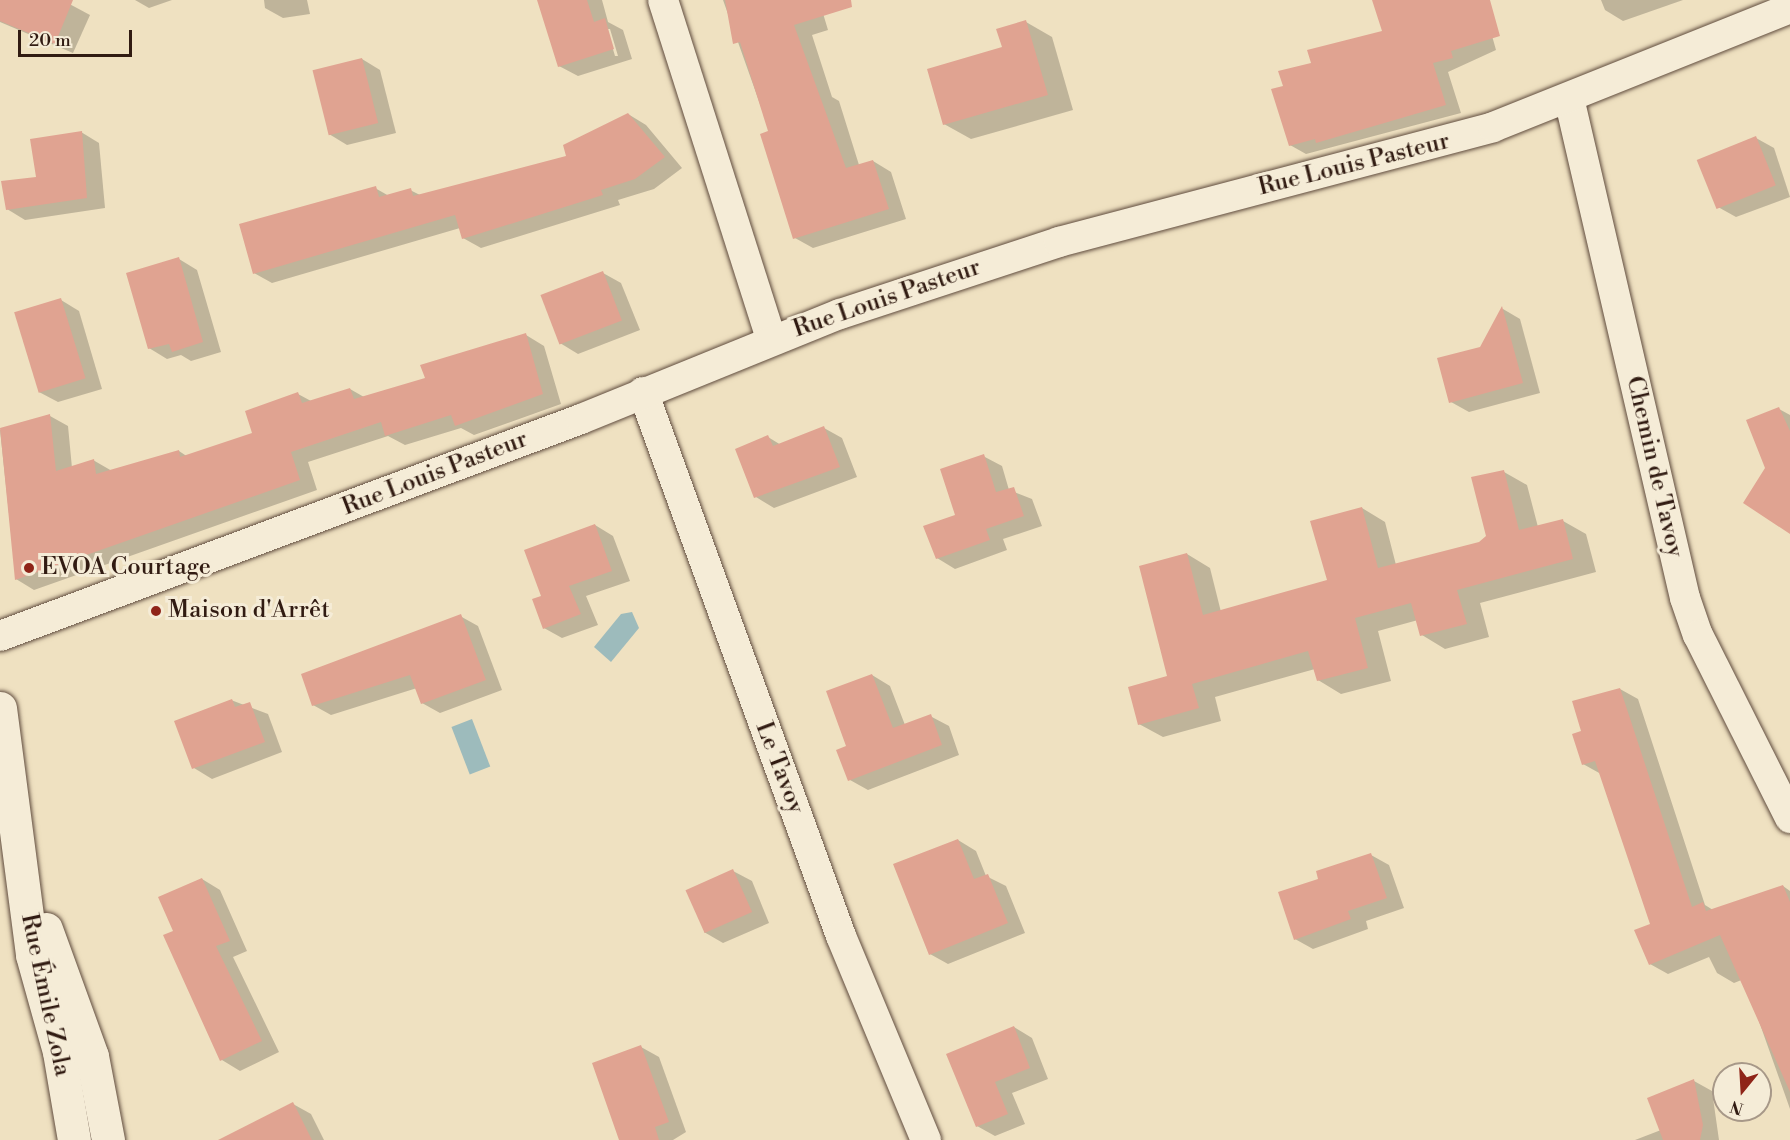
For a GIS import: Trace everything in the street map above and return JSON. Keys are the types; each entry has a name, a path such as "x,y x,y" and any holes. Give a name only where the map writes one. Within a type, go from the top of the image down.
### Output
{"main road":[{"name":"Rue Émile Zola","path":"0,708 18,826 32,955 59,1052 74,1140"},
{"path":"18,826 49,937 92,1056 108,1140"}],"street":[{"path":"663,0 771,339"},
{"name":"Rue Louis Pasteur","path":"0,636 643,392 771,339 1059,242 1461,137 1569,98 1790,8"},
{"name":"Chemin de Tavoy","path":"1569,98 1685,598 1698,635 1790,818"},
{"name":"Le Tavoy","path":"643,392 842,936 926,1140"}],"water":[{"path":"632,612 639,628 611,662 594,647 621,614"},
{"path":"472,719 490,767 470,774 451,727"}],"building":[{"path":"0,0 73,0 55,44 0,21"},
{"path":"537,0 587,0 594,22 605,18 614,49 558,67"},
{"path":"725,0 851,0 852,7 794,25 846,168 873,160 889,209 793,239 760,134 768,131 740,42 733,44"},
{"path":"1372,0 1490,0 1500,36 1451,51 1453,58 1433,63 1446,105 1316,143 1315,139 1289,146 1271,89 1283,86 1278,71 1311,63 1307,50 1382,31"},
{"path":"1026,20 1048,95 943,125 927,69 1002,47 996,29"},
{"path":"362,58 378,123 329,135 313,70"},
{"path":"628,113 665,157 635,179 601,190 603,195 462,239 455,215 253,274 239,224 376,186 379,197 411,188 413,196 566,156 563,145"},
{"path":"82,131 87,198 6,210 1,181 36,177 30,139"},
{"path":"1756,136 1776,185 1717,209 1697,160"},
{"path":"179,257 203,342 172,352 169,344 148,349 126,273"},
{"path":"603,271 622,320 559,344 540,295"},
{"path":"61,298 86,378 39,393 14,312"},
{"path":"1502,306 1523,383 1449,403 1437,358 1480,347"},
{"path":"526,333 543,394 455,426 451,415 385,436 381,422 291,452 300,480 15,580 0,428 50,414 56,471 94,459 96,474 179,450 180,457 252,433 245,411 298,392 302,403 350,388 354,399 425,378 420,365"},
{"path":"1779,407 1790,431 1790,534 1743,503 1765,468 1746,420"},
{"path":"824,426 840,467 754,498 735,449 768,435 773,446"},
{"path":"984,454 996,492 1014,487 1024,516 986,529 990,540 936,559 923,526 955,515 940,469"},
{"path":"1504,470 1519,530 1563,519 1573,559 1457,590 1467,624 1420,636 1411,603 1355,618 1368,668 1317,681 1308,651 1192,684 1199,708 1138,725 1128,687 1167,676 1139,566 1187,553 1203,615 1327,580 1310,521 1362,507 1378,568 1479,542 1486,536 1471,477"},
{"path":"595,524 612,571 569,586 581,614 543,629 532,599 541,596 524,550"},
{"path":"461,614 486,680 421,704 410,675 312,706 301,674"},
{"path":"872,674 893,728 931,714 942,745 848,781 836,750 846,746 826,691"},
{"path":"1620,688 1692,907 1703,902 1706,911 1783,885 1790,902 1790,1092 1720,935 1649,965 1634,930 1650,924 1595,761 1582,765 1572,734 1581,731 1572,701"},
{"path":"232,699 235,707 250,702 265,742 192,769 174,721"},
{"path":"958,839 974,879 988,874 1008,923 929,955 893,864"},
{"path":"1371,853 1387,898 1348,911 1351,919 1294,940 1278,892 1318,879 1316,871"},
{"path":"733,869 752,912 705,933 685,890"},
{"path":"202,878 230,941 216,946 262,1041 220,1061 163,935 173,931 158,897"},
{"path":"1014,1026 1030,1068 995,1082 1008,1114 976,1127 946,1054"},
{"path":"641,1045 669,1122 655,1127 659,1140 619,1140 592,1063"},
{"path":"1694,1079 1703,1125 1700,1140 1663,1140 1647,1098"},
{"path":"293,1102 312,1140 218,1140"}],"place":[{"name":"EVOA Courtage","path":"29,568"},
{"name":"Maison d'Arrêt","path":"156,611"}]}
